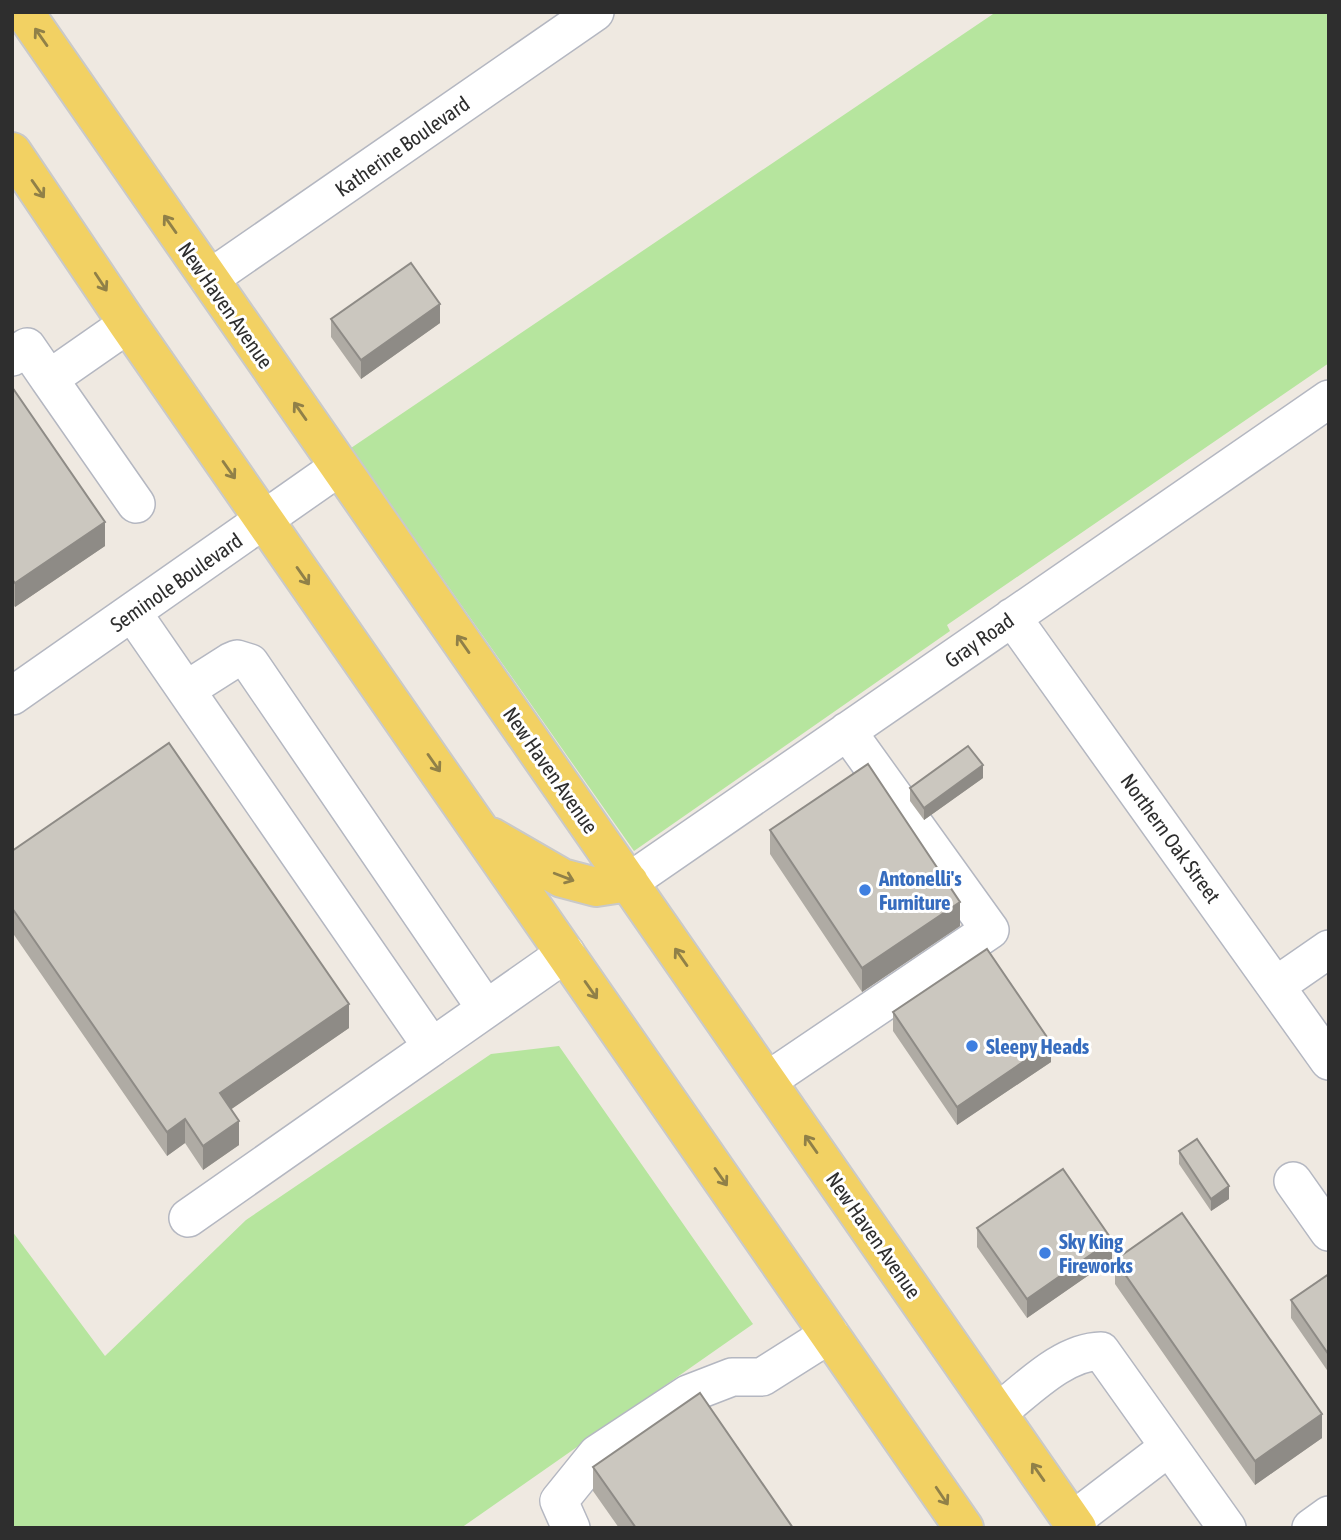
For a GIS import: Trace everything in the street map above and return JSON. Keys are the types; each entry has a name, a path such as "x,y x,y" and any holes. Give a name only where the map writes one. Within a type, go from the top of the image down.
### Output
{"main road":[{"name":"New Haven Avenue","path":"24,12 1075,1524"},
{"path":"12,152 128,324 964,1528"},
{"path":"483,833 562,878 596,887 629,883"}],"street":[{"name":"Katherine Boulevard","path":"209,279 595,12"},
{"path":"49,379 128,324"},
{"path":"17,343 49,379 136,504"},
{"name":"Gray Road","path":"629,883 1329,399"},
{"name":"Seminole Boulevard","path":"12,696 339,467"},
{"path":"132,612 432,1047"},
{"name":"Northern Oak Street","path":"1012,617 1329,1061"},
{"path":"186,690 237,659 250,663 486,1009"},
{"path":"767,1081 990,930 847,731"},
{"path":"1277,985 1329,949"},
{"path":"188,1218 566,953"},
{"path":"1293,1181 1329,1232"},
{"path":"571,1528 559,1501 597,1454 688,1394 732,1377 762,1377 830,1334"},
{"path":"997,1413 1074,1356 1082,1352 1101,1351 1227,1528"},
{"path":"1075,1524 1169,1447"},
{"path":"1311,1528 1329,1515"}],"green space":[{"path":"996,12 1329,12 1329,363 947,625 950,631 634,851 351,448"},
{"path":"559,1046 753,1324 461,1528 12,1528 12,1231 105,1356 246,1220 491,1054"}],"building":[{"path":"411,263 440,304 361,360 331,319"},
{"path":"12,387 105,522 15,583 12,579"},
{"path":"169,743 349,1004 220,1093 239,1121 203,1146 185,1119 167,1132 12,908 12,851"},
{"path":"968,746 983,765 924,808 910,788"},
{"name":"Antonelli's Furniture","path":"868,764 960,902 862,968 770,830"},
{"name":"Sleepy Heads","path":"987,949 1051,1043 957,1107 893,1012"},
{"path":"1197,1139 1229,1186 1211,1199 1179,1151"},
{"name":"Sky King Fireworks","path":"1063,1169 1112,1240 1027,1299 977,1228"},
{"path":"1182,1213 1322,1414 1255,1461 1115,1260"},
{"path":"1329,1274 1329,1355 1291,1300"},
{"path":"700,1393 793,1528 636,1528 593,1467"}],"place":[{"name":"Antonelli's Furniture","path":"865,890"},
{"name":"Sleepy Heads","path":"972,1046"},
{"name":"Sky King Fireworks","path":"1045,1253"}]}
